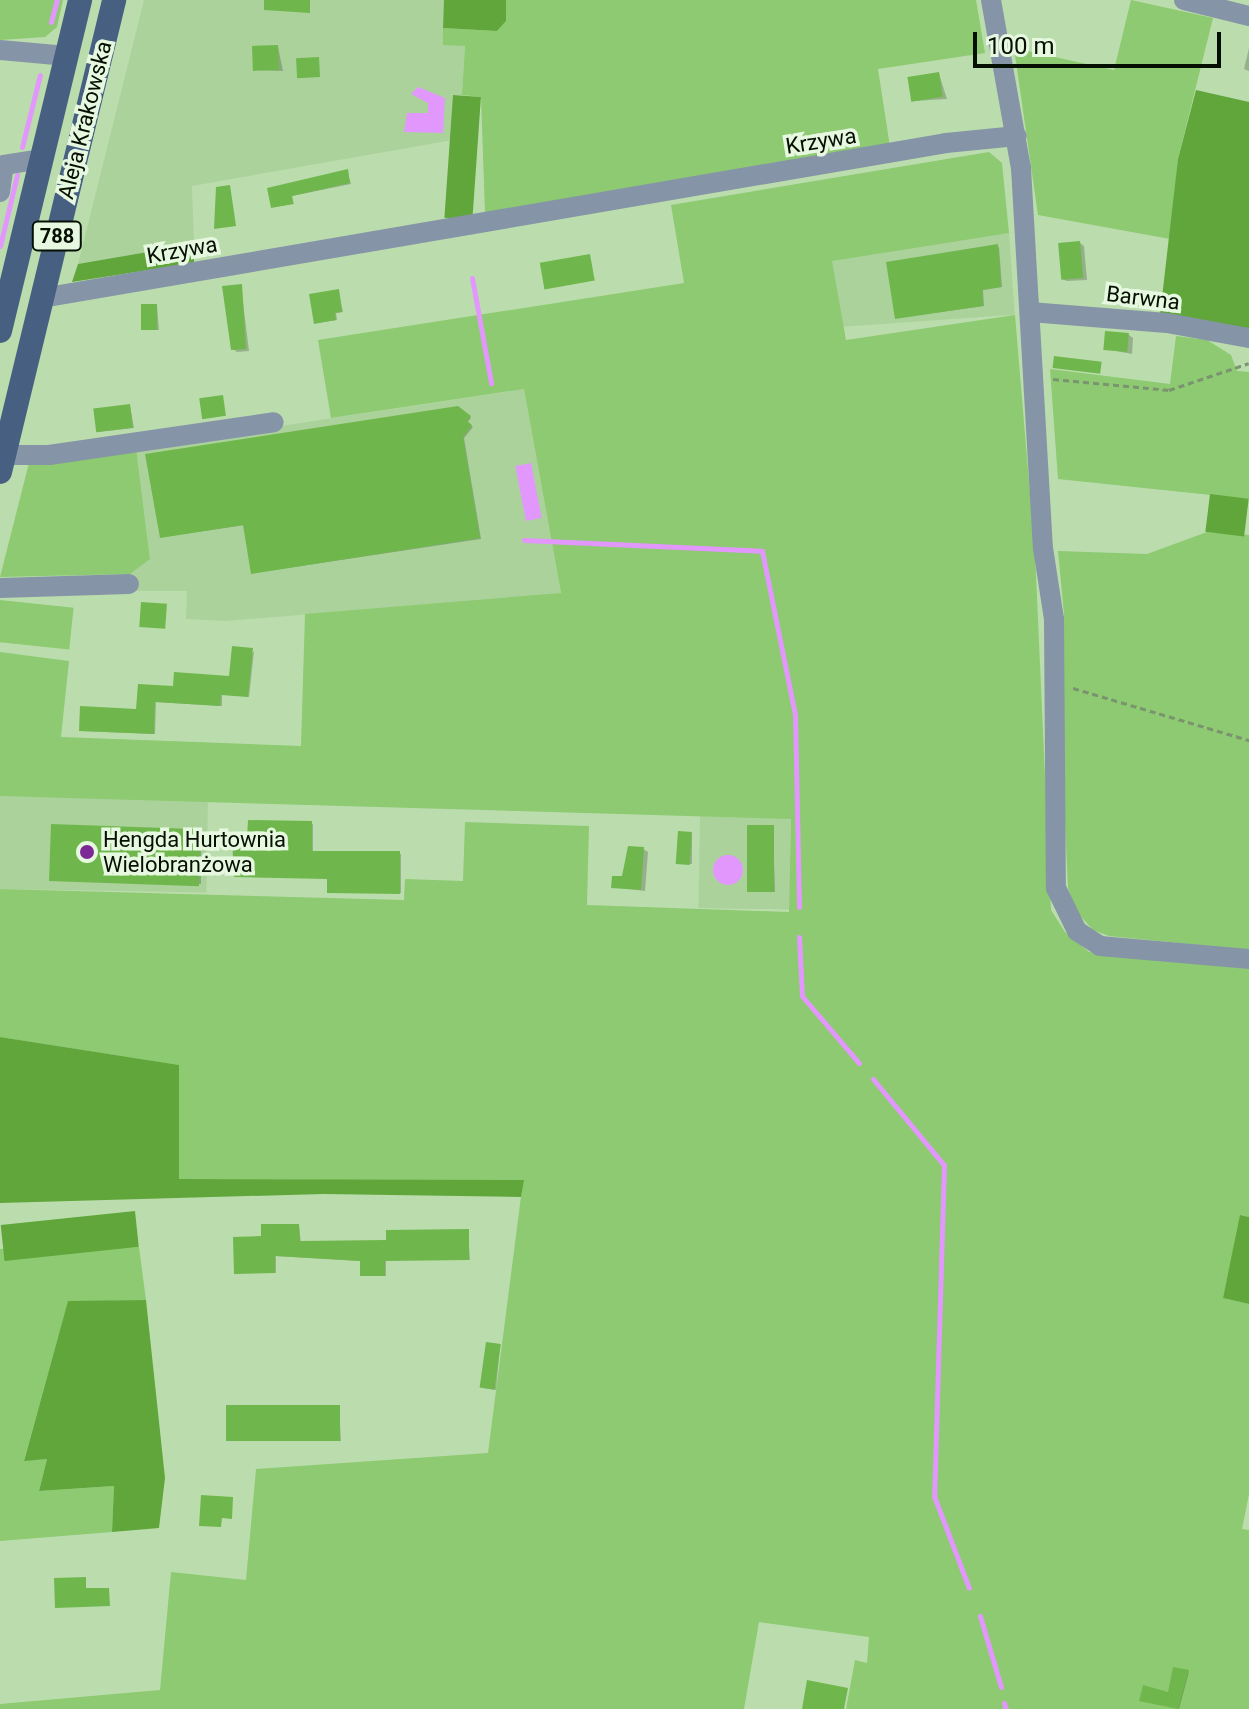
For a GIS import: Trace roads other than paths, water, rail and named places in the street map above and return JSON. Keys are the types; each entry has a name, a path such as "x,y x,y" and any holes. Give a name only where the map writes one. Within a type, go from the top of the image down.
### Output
{"main road":[{"name":"Aleja Krakowska","path":"0,331 80,0"},
{"name":"Aleja Krakowska","path":"2,464 114,0"}],"street":[{"path":"991,0 1017,136 1046,580 1054,619 1056,888 1077,931 1100,946 1249,959"},
{"path":"1184,0 1249,16"},
{"path":"0,50 67,56"},
{"name":"Krzywa","path":"42,298 946,143 1017,136"},
{"path":"0,192 4,165 41,159"},
{"name":"Barwna","path":"1030,312 1167,323 1249,338"},
{"path":"2,464 274,422"},
{"path":"0,588 129,584"}],"waterway":[{"path":"51,22 57,0"},
{"path":"22,147 40,75"},
{"path":"0,246 17,175"},
{"path":"472,278 491,383"},
{"path":"524,540 762,551 795,714 799,907"},
{"path":"799,937 802,996 859,1063"},
{"path":"873,1079 944,1165 934,1496 969,1588"},
{"path":"980,1616 1001,1687"},
{"path":"1004,1703 1006,1709"}],"place":[{"name":"Hengda Hurtownia Wielobranżowa","path":"87,852"}]}
